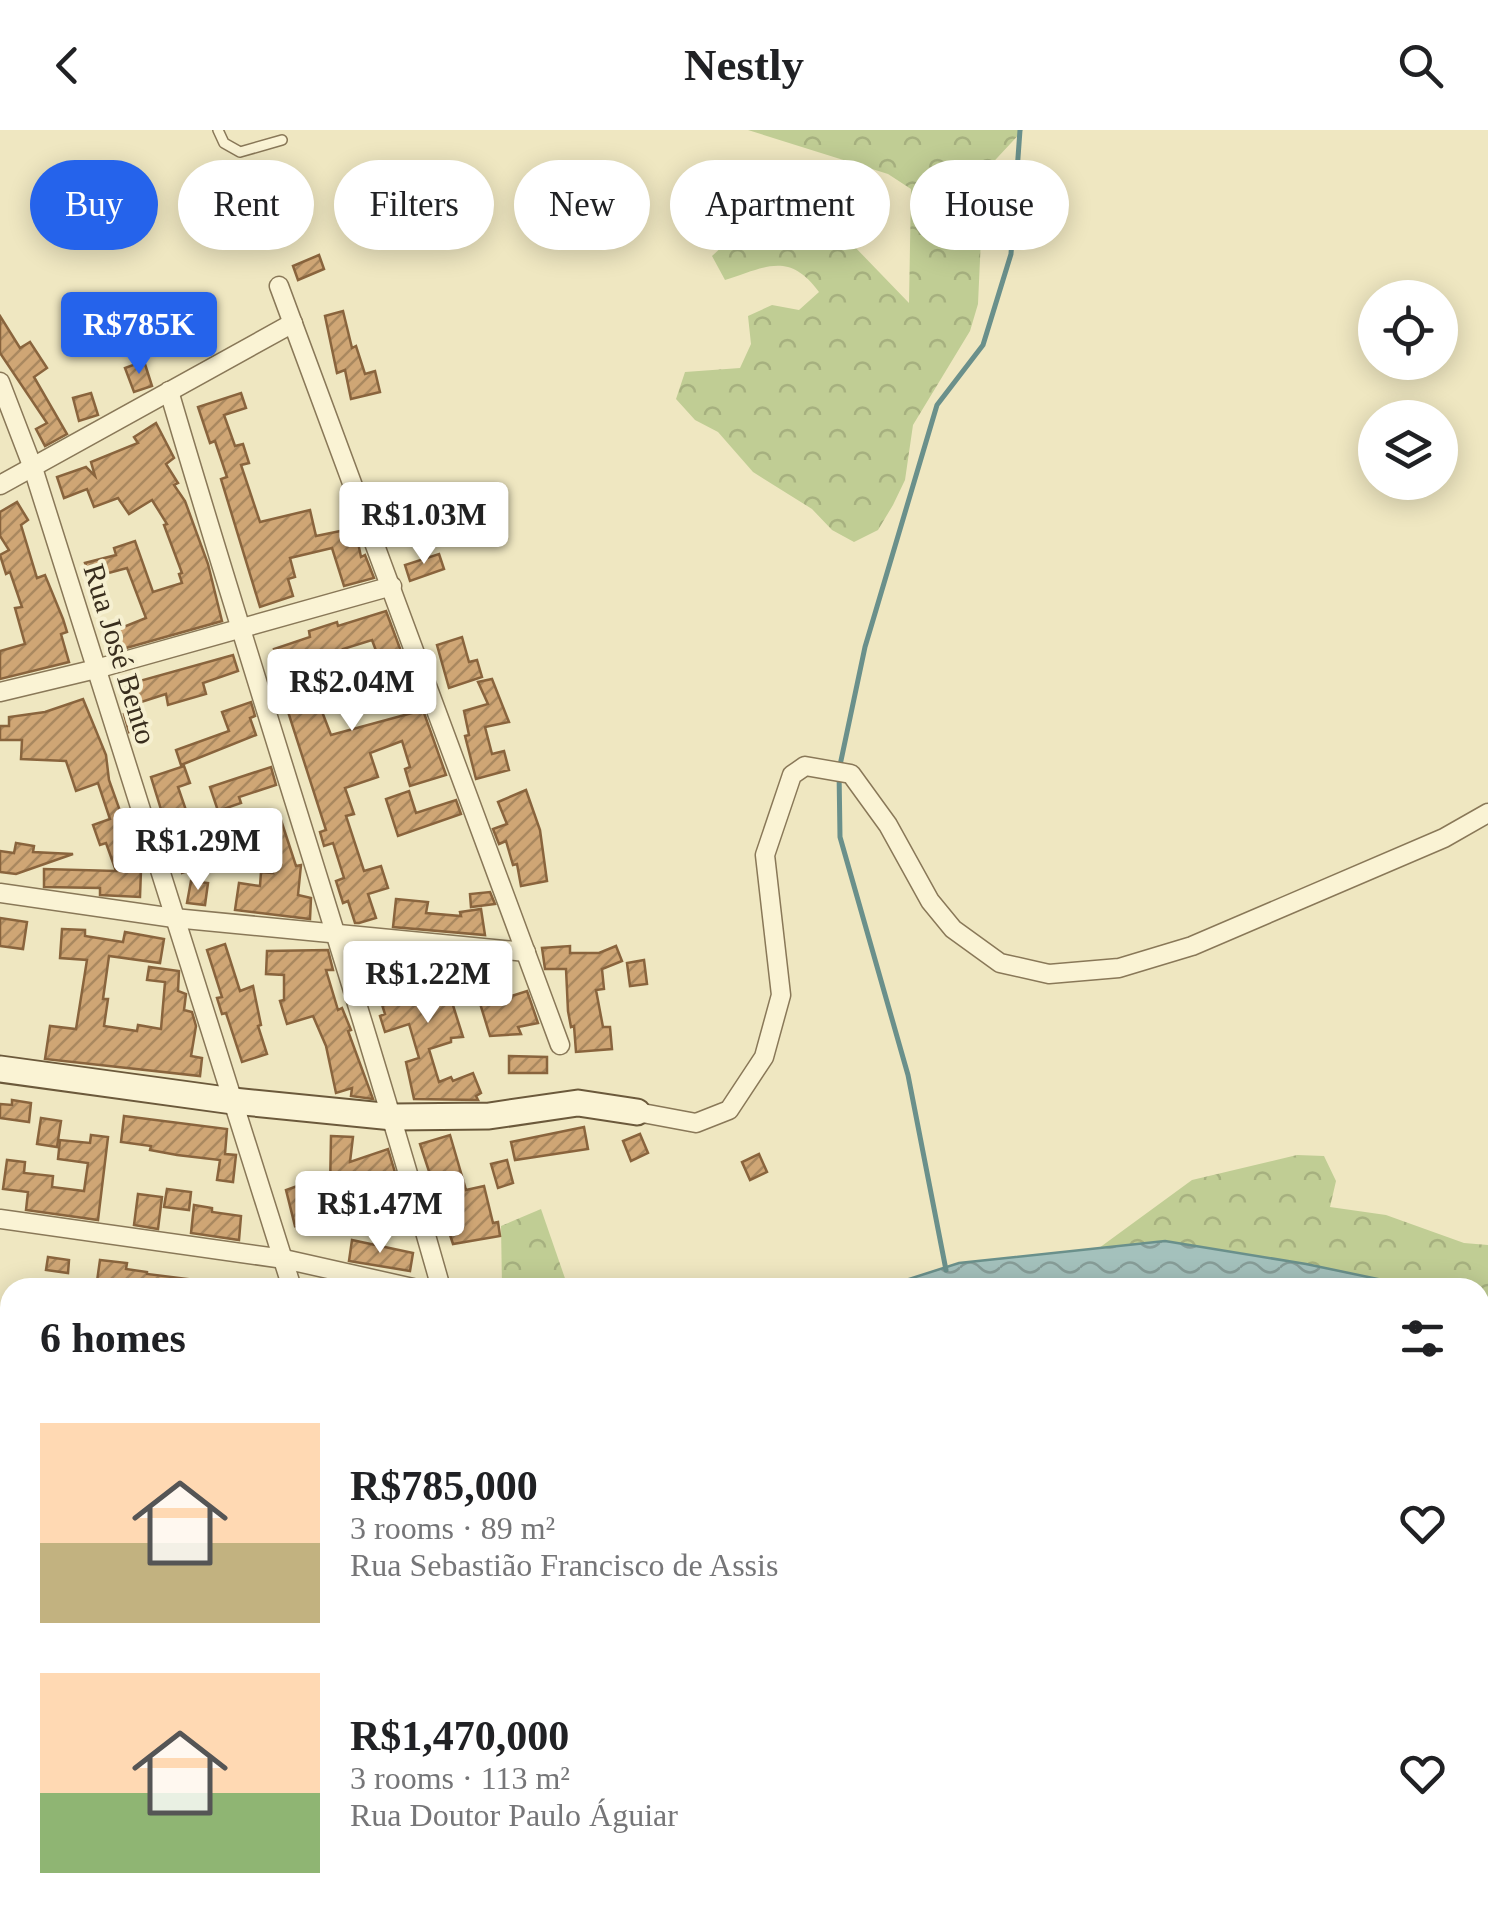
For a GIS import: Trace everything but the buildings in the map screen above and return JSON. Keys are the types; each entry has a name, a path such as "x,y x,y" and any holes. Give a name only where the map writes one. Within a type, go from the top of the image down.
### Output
{"street":[{"path":"279,286 560,1045"},
{"path":"0,485 293,323"},
{"name":"Rua José Bento","path":"0,382 33,468 289,1278"},
{"path":"169,391 240,630 338,935 438,1278"},
{"path":"0,692 392,586"},
{"path":"0,1068 233,1101 392,1117 489,1116 578,1103 696,1123 729,1110 764,1058 781,995 766,855 792,775 805,766 851,774 888,825 930,901 953,929 1000,963 1050,974 1120,968 1192,946 1444,838 1488,813"},
{"path":"0,894 174,918 526,952"},
{"path":"0,1219 284,1259 369,1278"}],"lane":[{"path":"218,130 224,143 240,152 282,140"}],"green space":[{"path":"748,130 1023,130 995,160 910,160 910,188 890,175 890,160 843,160"},
{"path":"910,246 910,250 980,250 978,304 970,331 913,425 905,480 893,505 878,530 854,542 832,530 812,509 753,472 718,432 695,420 676,399 685,372 740,368 751,344 748,316 772,305 799,310 819,292 808,279 787,267 765,267 725,280 712,256 718,250 858,250 909,303"},
{"path":"1297,1155 1324,1156 1336,1181 1330,1207 1386,1215 1464,1243 1488,1245 1488,1278 1373,1278 1165,1241 1099,1248 1192,1180"},
{"path":"541,1209 565,1278 502,1278 501,1226"}],"water":[{"path":"1165,1241 1373,1278 912,1278 959,1263"}],"waterway":[{"path":"946,1270 908,1075 840,837 839,770 865,647 937,405 983,345 1011,254 1020,130"}]}
